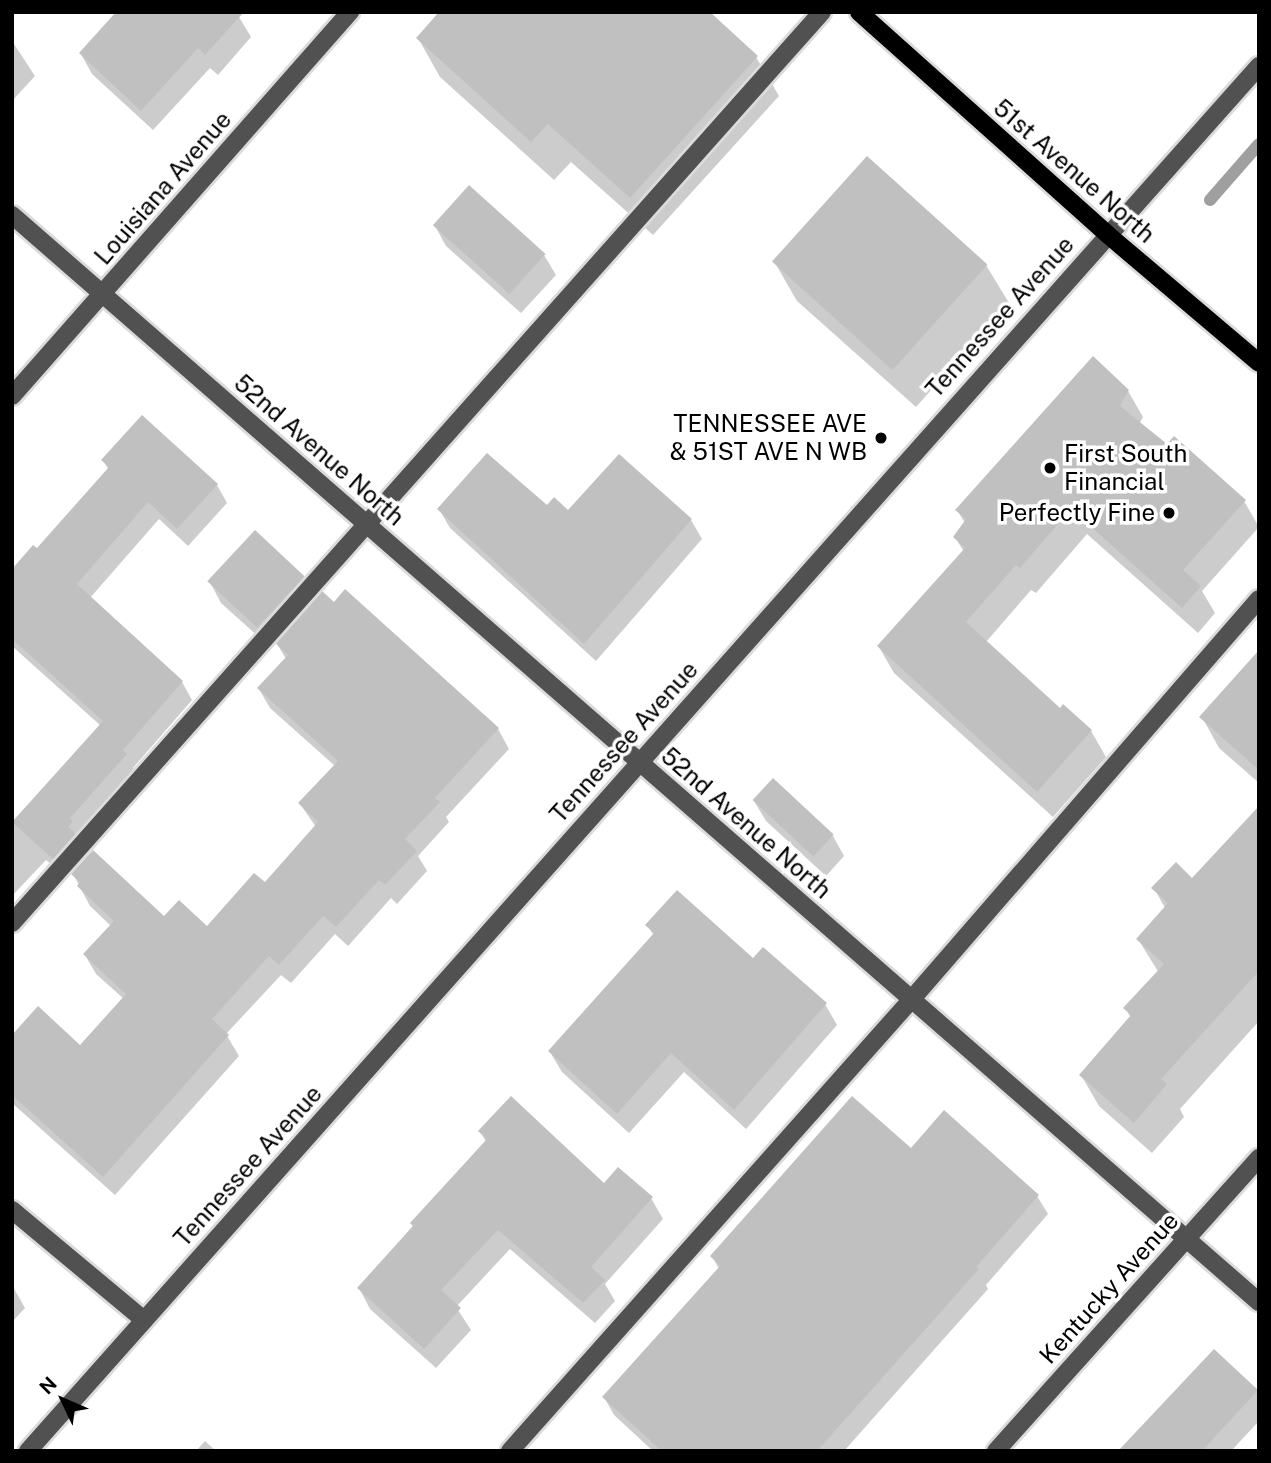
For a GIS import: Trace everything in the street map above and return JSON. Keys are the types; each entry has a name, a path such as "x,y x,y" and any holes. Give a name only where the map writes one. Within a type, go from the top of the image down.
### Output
{"main road":[{"name":"51st Avenue North","path":"859,12 1107,234 1259,363"}],"street":[{"name":"Louisiana Avenue","path":"12,396 350,12"},
{"path":"12,923 822,12"},
{"name":"Tennessee Avenue","path":"28,1451 1259,66"},
{"name":"52nd Avenue North","path":"12,215 1259,1303"},
{"path":"510,1451 911,1000 1259,599"},
{"name":"Kentucky Avenue","path":"996,1451 1259,1158"},
{"path":"12,1210 144,1320"}],"building":[{"path":"116,12 244,12 205,55 198,48 141,111 79,53"},
{"path":"439,12 710,12 758,56 630,198 548,124 531,142 416,38"},
{"path":"867,156 987,264 892,370 772,262"},
{"path":"469,185 546,254 509,294 433,225"},
{"path":"1093,356 1129,390 1120,406 1167,444 1174,436 1246,500 1183,570 1201,586 1182,608 1071,509 1020,568 1016,565 966,622 1060,708 1063,704 1092,730 1037,792 877,646 965,548 953,537 966,519 955,510"},
{"path":"142,415 218,484 177,529 148,502 77,584 183,681 123,750 127,754 70,818 73,821 68,827 76,834 53,859 12,822 103,721 12,639 12,569 33,545 37,548 109,467 101,460"},
{"path":"487,453 547,505 554,497 568,510 619,454 692,519 584,644 437,509"},
{"path":"255,530 305,576 257,628 207,581"},
{"path":"345,589 499,728 435,798 440,802 405,839 417,851 385,885 379,880 336,927 323,916 279,965 269,956 212,1019 229,1035 103,1177 12,1095 12,1035 38,1006 80,1045 126,994 83,954 114,921 77,886 80,882 71,874 93,850 164,916 179,900 207,926 254,873 265,882 318,822 298,803 338,761 257,688 288,655 276,644 322,591 334,602"},
{"path":"1259,650 1259,770 1199,717"},
{"path":"773,778 834,835 813,857 753,800"},
{"path":"1259,806 1259,971 1161,1079 1167,1084 1134,1123 1079,1075 1131,1015 1123,1008 1164,964 1136,939 1168,903 1151,888 1176,862 1192,878"},
{"path":"677,890 753,958 763,947 827,1003 734,1110 671,1053 617,1114 548,1051 654,933 645,925"},
{"path":"511,1096 604,1183 618,1167 653,1197 591,1267 605,1280 583,1303 498,1230 441,1290 461,1308 424,1349 357,1288 413,1226 410,1223 487,1139 478,1131"},
{"path":"852,1096 911,1148 944,1110 1039,1195 976,1267 979,1269 817,1451 662,1451 602,1397 720,1266 710,1256"},
{"path":"1214,1349 1258,1390 1202,1451 1118,1451"}],"waterway":[{"path":"1210,200 1259,144"}],"place":[{"name":"TENNESSEE AVE & 51ST AVE N WB","path":"881,438"},
{"name":"First South Financial","path":"1050,468"},
{"name":"Perfectly Fine","path":"1169,513"}]}
